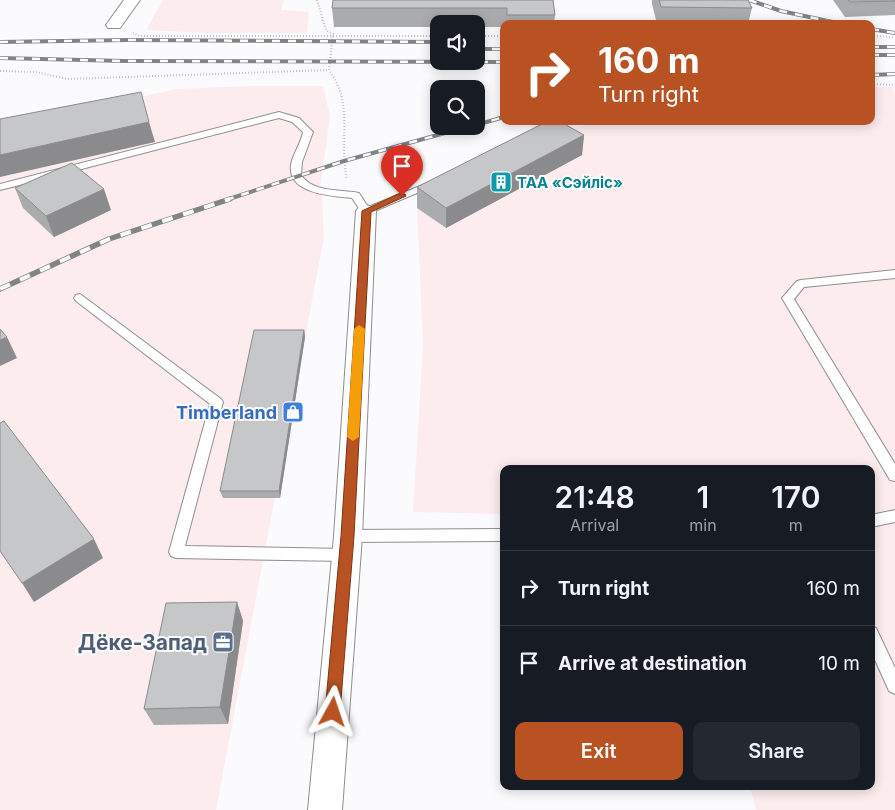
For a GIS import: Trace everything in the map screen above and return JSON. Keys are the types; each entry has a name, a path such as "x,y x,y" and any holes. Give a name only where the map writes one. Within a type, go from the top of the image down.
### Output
{"street":[{"path":"114,25 132,0"},
{"path":"325,810 347,546 360,203"}],"lane":[{"path":"0,187 279,115 291,117 302,124 308,132 296,166 296,176 307,187 329,192 360,203 446,178"},
{"path":"895,274 801,284 788,298 895,476"},
{"path":"80,298 217,402 176,552 347,546 500,535"},
{"path":"875,520 895,516"},
{"path":"875,642 895,686"}],"path":[{"path":"317,0 326,30 333,34"},
{"path":"114,25 140,36 333,34 430,36"},
{"path":"329,70 333,34"},
{"path":"485,36 500,36"},
{"path":"875,36 895,37"},
{"path":"0,71 35,72 68,79 78,79 329,70 336,77 342,90 346,112 344,160 346,176 360,203"},
{"path":"875,84 895,85"},
{"path":"535,128 541,125"}],"shaded area":[{"path":"163,0 284,0 281,10 309,12 307,33 203,33 146,30"},
{"path":"323,86 330,116 321,182 324,237 216,810 0,810 0,128 176,89"},
{"path":"875,87 893,88 895,95 895,810 756,810 751,790 875,790 875,465 500,465 500,514 413,512 423,345 417,208 447,228 581,156 552,138 585,125 875,125"}],"building":[{"path":"333,0 553,0 555,15 507,15 507,8 332,8"},
{"path":"659,0 748,0 752,8 661,7"},
{"path":"848,0 895,0 895,1 850,2"},
{"path":"141,92 149,122 0,155 0,119"},
{"path":"540,125 566,125 584,135 446,208 417,187"},
{"path":"72,163 104,189 46,216 15,188"},
{"path":"0,329 7,337 0,340"},
{"path":"254,330 304,330 279,491 220,491"},
{"path":"4,421 94,539 22,583 0,551 0,423"},
{"path":"237,602 220,707 144,709 166,603"}],"railway":[{"path":"749,0 781,11 823,20"},
{"path":"875,30 895,33"},
{"path":"0,42 128,40 430,42"},
{"path":"875,47 895,47"},
{"path":"485,49 500,49"},
{"path":"875,55 895,55"},
{"path":"0,58 124,61 500,62"},
{"path":"875,75 895,74"},
{"path":"485,122 500,118"},
{"path":"226,200 344,161 438,135"},
{"path":"0,289 109,239 230,199"}],"slow traffic":[{"path":"353,437 359,329"}],"place":[{"name":"ТАА «Сэйліс»","path":"501,182"},
{"name":"Timberland","path":"293,412"},
{"name":"Дёке-Запад","path":"223,642"}],"route":[{"path":"333,712 348,536 366,211 402,196"}]}
